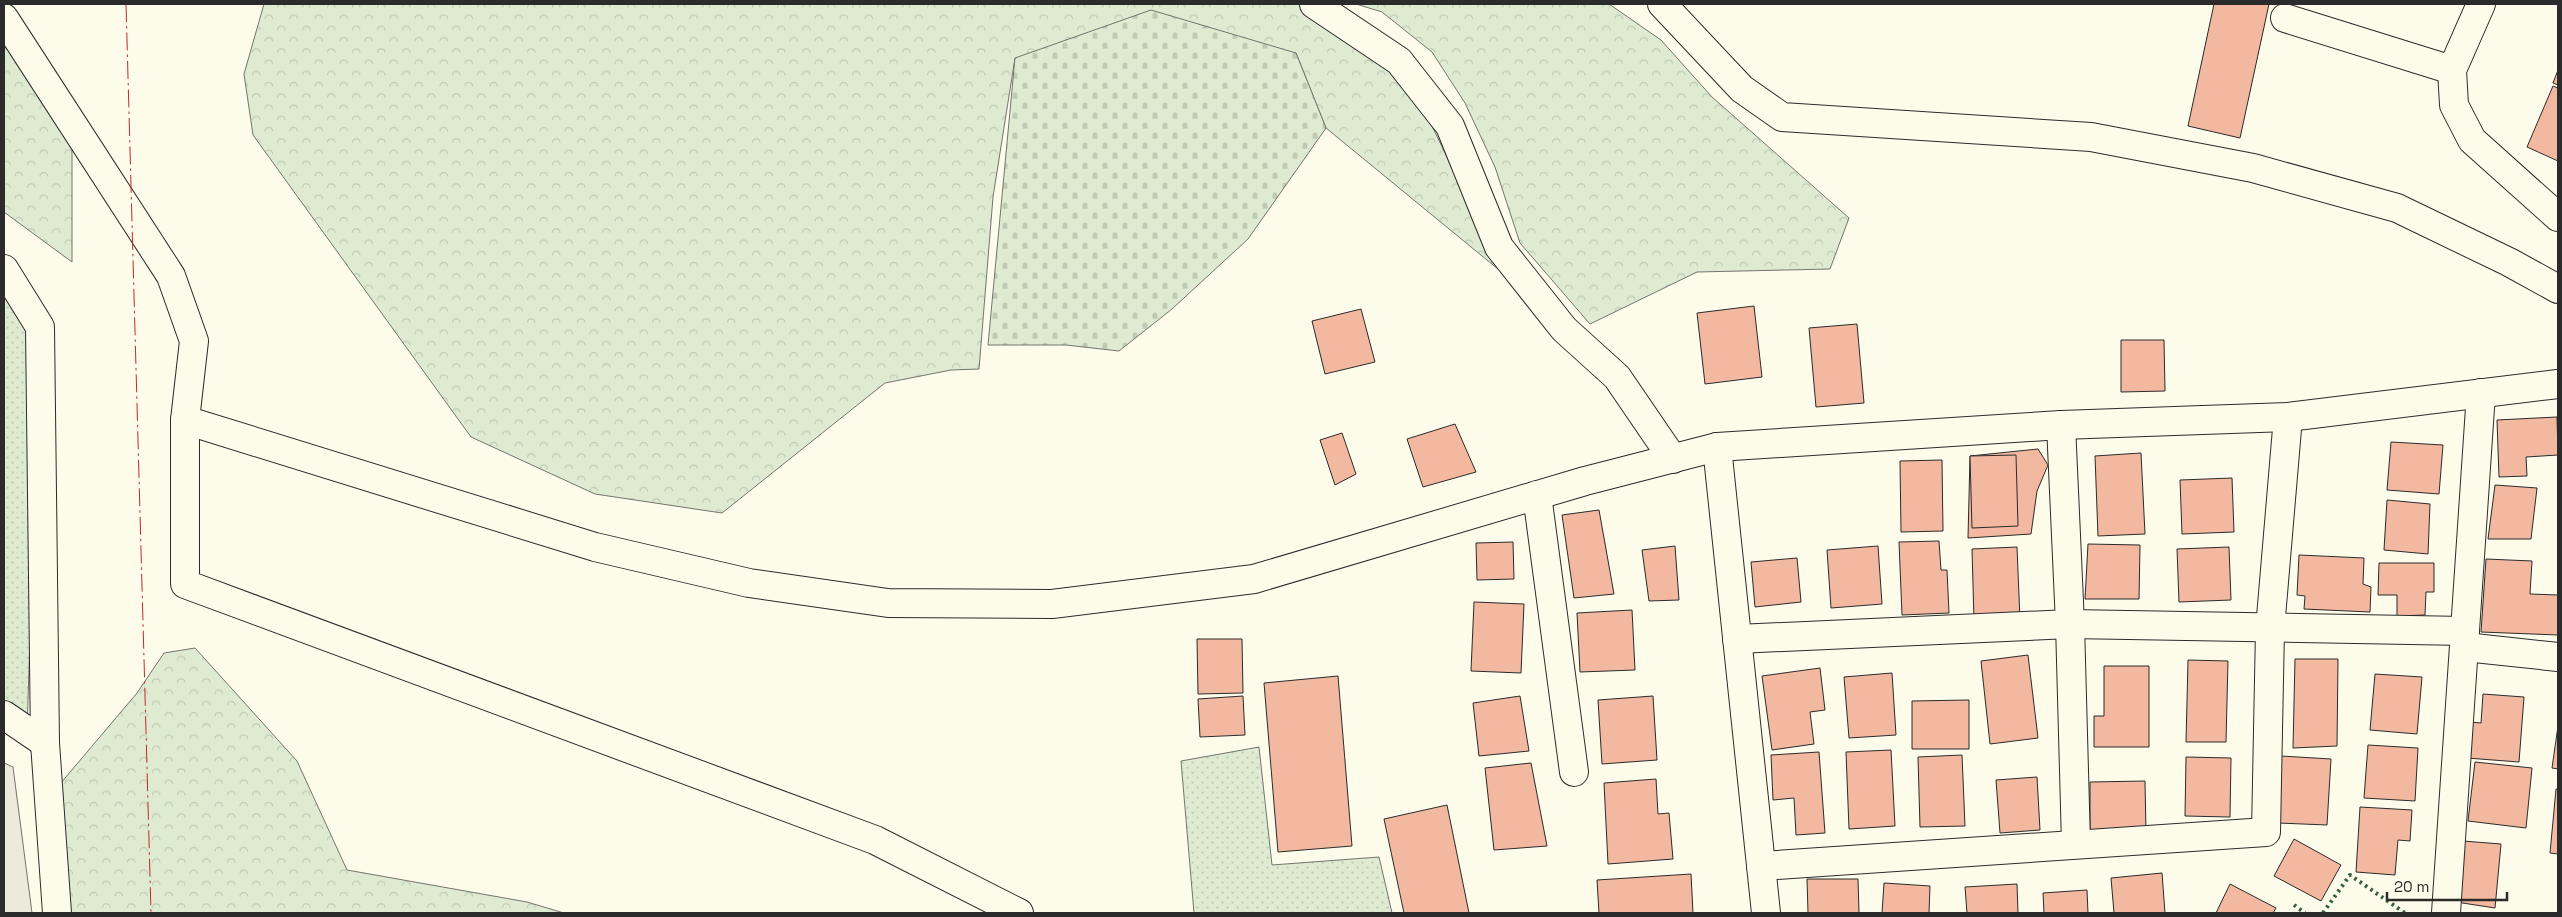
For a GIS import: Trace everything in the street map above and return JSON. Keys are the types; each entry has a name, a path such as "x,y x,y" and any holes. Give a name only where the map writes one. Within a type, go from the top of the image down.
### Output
{"street":[{"path":"1314,4 1399,61 1450,126 1499,247 1564,329 1617,377 1673,459"},
{"path":"1662,4 1742,89 1782,117 2091,138 2253,168 2397,208 2509,262 2558,289"},
{"path":"2481,4 2452,70 2454,105 2472,140 2558,218"},
{"path":"4,18 171,276 194,341 185,420 185,584 875,840 1018,913"},
{"path":"2285,18 2452,70"},
{"path":"4,269 40,327 45,743 57,913"},
{"path":"185,420 595,547 750,583 888,603 1052,604 1254,579 1537,495 1717,447 2061,425 2288,417 2558,384"},
{"path":"2446,913 2481,393"},
{"path":"1762,866 2266,832 2270,629 2288,417"},
{"path":"2061,425 2070,624 2076,844"},
{"path":"1717,447 1766,913"},
{"path":"1537,495 1574,772"},
{"path":"1737,639 2070,624 2270,629 2465,639 2558,657"},
{"path":"4,715 45,743"}],"green space":[{"path":"264,4 1311,4 1411,83 1504,274 1326,128 1296,53 1015,58 993,197 979,369 951,370 885,383 722,513 595,494 471,437 253,135 244,74"},
{"path":"1356,4 1609,4 1661,40 1712,97 1849,218 1830,269 1697,272 1590,324 1520,243 1495,167 1465,103 1432,52 1382,12"},
{"path":"1151,10 1296,53 1326,128 1248,239 1172,309 1119,351 1066,345 988,345 1015,58"},
{"path":"4,18 72,123 72,262 4,212"},
{"path":"4,269 40,327 27,731 4,715"},
{"path":"195,648 297,761 347,870 527,902 564,913 57,913 49,797 137,693 164,653"},
{"path":"1259,747 1272,865 1379,857 1392,913 1194,913 1181,761"}],"shaded area":[{"path":"4,763 13,767 32,913 4,913"}],"building":[{"path":"2214,4 2269,4 2240,138 2188,126"},
{"path":"2558,70 2558,85 2553,83"},
{"path":"2553,86 2558,88 2558,161 2527,147"},
{"path":"1754,306 1762,377 1705,384 1697,313"},
{"path":"1361,309 1375,362 1325,374 1312,321"},
{"path":"1857,324 1864,403 1816,407 1809,328"},
{"path":"2121,340 2164,340 2165,391 2121,392"},
{"path":"2557,417 2558,455 2526,457 2527,476 2499,477 2497,420"},
{"path":"1455,424 1476,472 1423,487 1407,439"},
{"path":"1342,433 1356,474 1335,485 1320,440"},
{"path":"2391,442 2443,445 2439,494 2387,490"},
{"path":"2038,449 2048,465 2037,491 2031,534 1968,538 1970,456"},
{"path":"2141,453 2145,534 2098,536 2095,456"},
{"path":"2016,455 2018,526 1972,528 1970,456"},
{"path":"1942,460 1943,531 1901,532 1900,461"},
{"path":"2232,478 2234,532 2182,534 2180,480"},
{"path":"2495,485 2537,488 2531,539 2488,539"},
{"path":"2387,500 2430,504 2428,554 2384,550"},
{"path":"1599,510 1614,594 1574,598 1562,515"},
{"path":"1939,541 1941,570 1947,570 1949,613 1902,615 1899,542"},
{"path":"1513,542 1514,579 1477,580 1476,543"},
{"path":"2088,544 2140,545 2139,599 2085,599"},
{"path":"1675,546 1679,600 1649,601 1642,550"},
{"path":"1878,546 1882,604 1831,608 1827,550"},
{"path":"2017,547 2020,620 1974,621 1972,549"},
{"path":"2229,547 2231,600 2179,602 2177,549"},
{"path":"2299,555 2364,558 2363,584 2371,587 2370,612 2304,609 2305,596 2297,595"},
{"path":"1797,558 1801,602 1755,607 1751,562"},
{"path":"2486,559 2532,561 2530,594 2558,595 2558,635 2481,632"},
{"path":"2379,563 2434,563 2434,592 2426,592 2425,615 2397,616 2397,595 2378,595"},
{"path":"1474,602 1524,604 1521,673 1471,671"},
{"path":"1632,610 1635,670 1580,672 1577,613"},
{"path":"1197,639 1242,639 1243,693 1198,694"},
{"path":"2028,655 2038,738 1990,744 1981,661"},
{"path":"2295,659 2338,659 2337,746 2293,748"},
{"path":"2188,660 2228,661 2226,742 2186,742"},
{"path":"2104,666 2149,666 2149,747 2094,747 2094,716 2104,716"},
{"path":"1820,668 1825,710 1810,712 1814,744 1772,750 1762,676"},
{"path":"1892,673 1896,735 1849,738 1844,677"},
{"path":"2375,674 2422,677 2417,734 2370,730"},
{"path":"1338,676 1352,846 1278,852 1264,683"},
{"path":"2483,694 2524,697 2519,762 2467,758 2470,722 2481,723"},
{"path":"1243,696 1245,735 1200,737 1198,699"},
{"path":"1520,696 1529,751 1479,756 1473,703"},
{"path":"1653,696 1657,760 1602,764 1598,700"},
{"path":"1969,700 1969,749 1912,749 1912,701"},
{"path":"2558,726 2558,769 2552,768"},
{"path":"2368,745 2418,748 2415,801 2364,798"},
{"path":"1891,750 1895,826 1849,829 1846,752"},
{"path":"1819,752 1825,833 1796,835 1794,798 1773,800 1771,755"},
{"path":"1962,755 1965,826 1920,827 1918,757"},
{"path":"2281,756 2331,759 2327,825 2278,823"},
{"path":"2186,757 2231,758 2230,817 2185,816"},
{"path":"2475,762 2532,768 2526,828 2468,821"},
{"path":"1531,763 1547,846 1494,850 1485,768"},
{"path":"2037,777 2040,830 2000,833 1996,780"},
{"path":"1656,779 1658,814 1669,813 1673,859 1608,864 1604,783"},
{"path":"2145,781 2146,833 2090,834 2090,782"},
{"path":"2556,789 2558,789 2558,854 2550,853"},
{"path":"1447,805 1469,913 1404,913 1384,819"},
{"path":"2360,807 2412,810 2410,841 2398,840 2395,875 2356,872"},
{"path":"2294,839 2341,865 2321,901 2274,876"},
{"path":"2463,841 2501,844 2495,908 2456,902"},
{"path":"2162,873 2165,913 2114,913 2111,878"},
{"path":"1691,874 1693,913 1599,913 1597,880"},
{"path":"1807,879 1858,879 1859,913 1808,913"},
{"path":"1884,883 1930,886 1929,913 1882,913"},
{"path":"2017,884 2018,913 1967,913 1965,887"},
{"path":"2230,884 2276,908 2273,913 2216,913"},
{"path":"2087,890 2088,913 2044,913 2043,893"}],"hedge":[{"path":"2323,913 2350,875 2405,913"},
{"path":"2294,905 2305,913"}],"power":[{"path":"126,4 151,913"}]}
